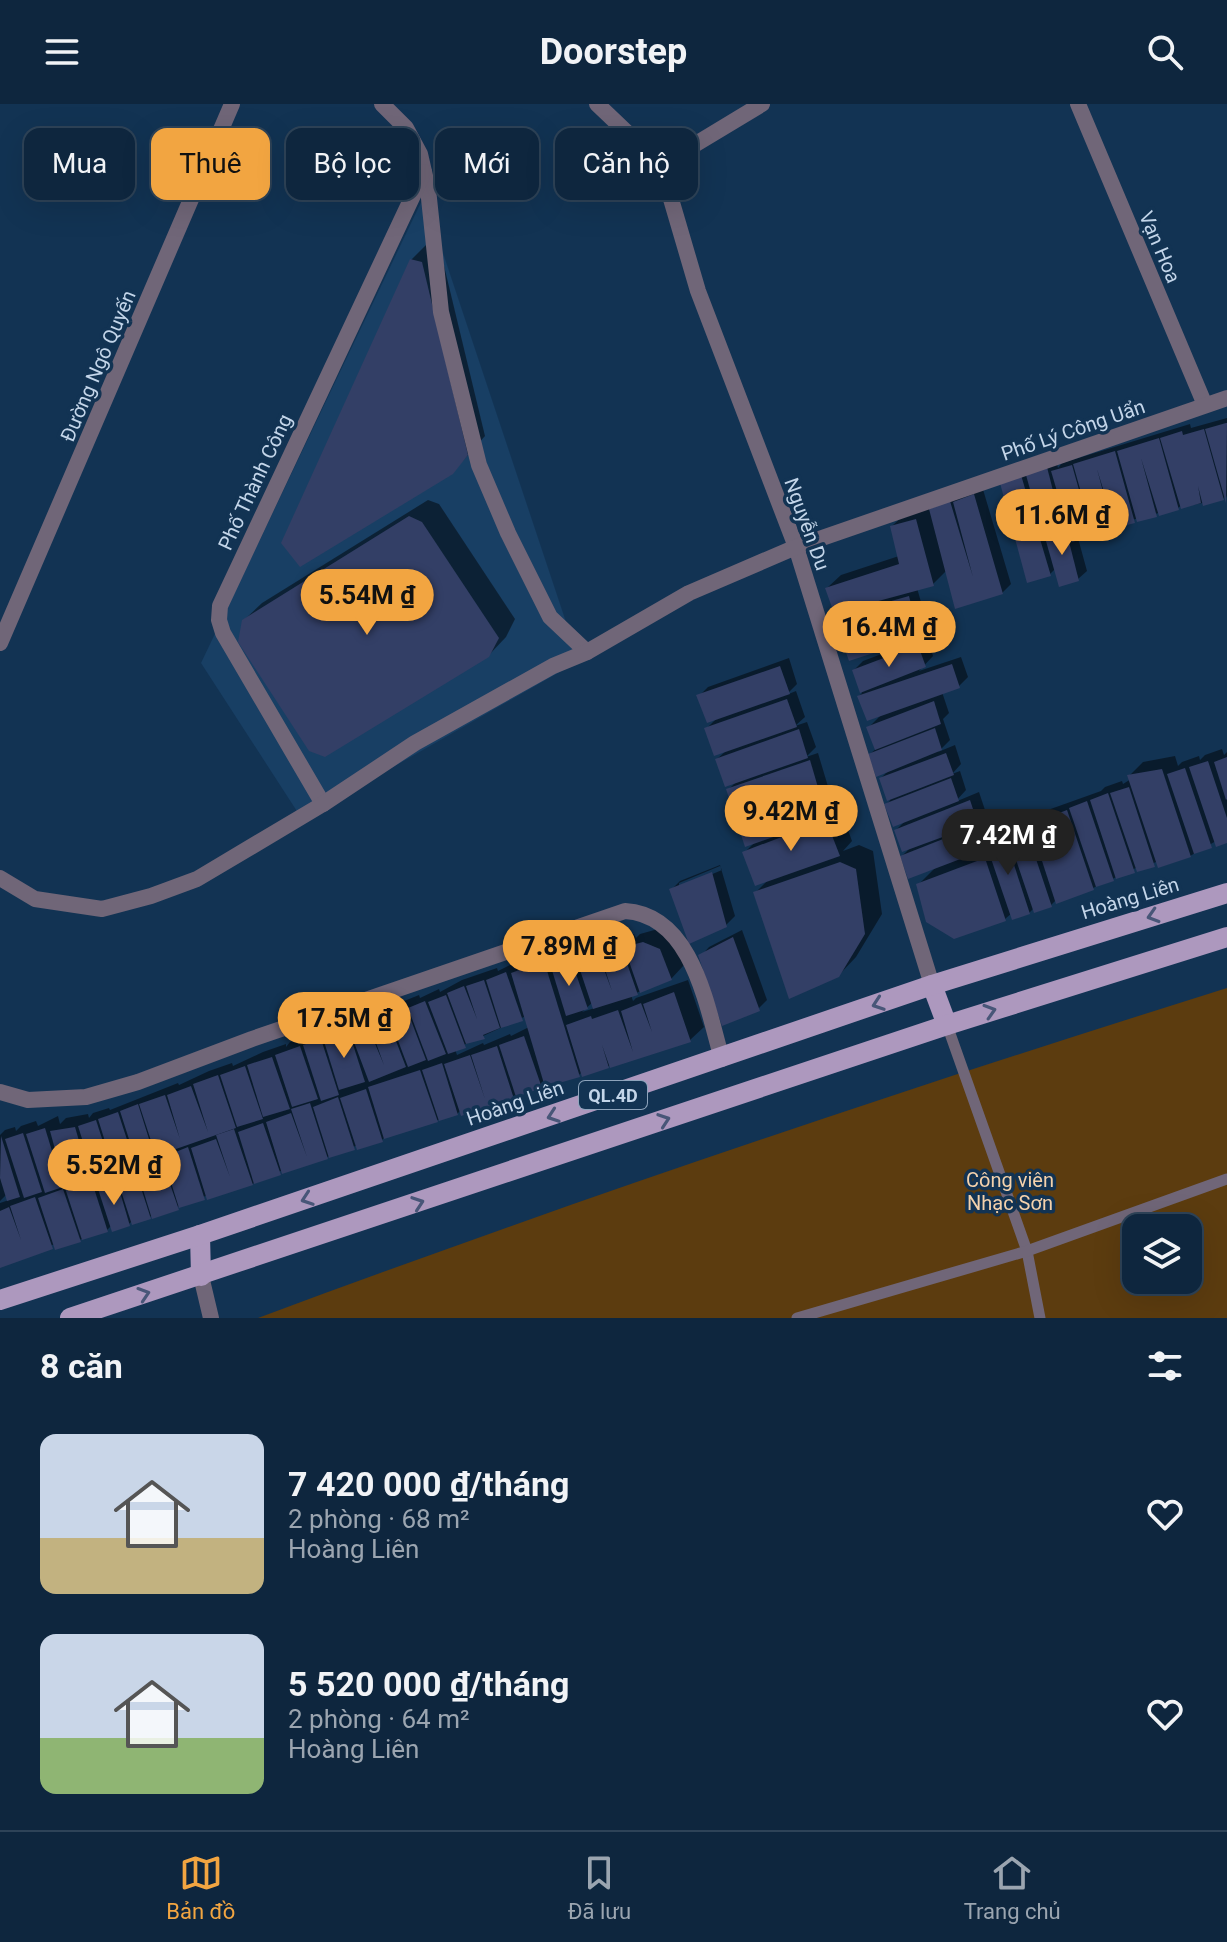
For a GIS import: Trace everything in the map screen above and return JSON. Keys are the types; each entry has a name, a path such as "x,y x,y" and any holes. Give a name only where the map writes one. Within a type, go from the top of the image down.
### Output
{"main road":[{"name":"Hoàng Liên","path":"0,1300 722,1059 932,985 1227,893"},
{"name":"QL.4D","path":"70,1318 947,1025 1227,937"},
{"path":"932,985 947,1025"},
{"path":"200,1235 201,1276"}],"street":[{"name":"Đường Ngô Quyến","path":"0,643 232,104"},
{"path":"382,104 406,128 420,154 441,312 479,465 508,533 550,617 587,652"},
{"path":"597,104 622,128"},
{"path":"698,143 762,104"},
{"name":"Vạn Hoa","path":"1078,104 1205,405"},
{"name":"Phố Thành Công","path":"323,804 223,633 219,620 220,606 424,172"},
{"name":"Nguyễn Du","path":"671,200 698,291 796,547 932,985"},
{"name":"Phố Lý Công Uẩn","path":"0,878 35,899 102,909 197,879 323,804 415,743 553,666 587,652 689,593 796,547 1227,398"},
{"path":"0,1092 28,1100 86,1097 125,1086 625,911 648,916 683,947 695,970 722,1059"},
{"path":"201,1276 211,1318"}],"lane":[{"path":"947,1025 1027,1251 1040,1318"},
{"path":"797,1318 1027,1251 1227,1179"}],"shaded area":[{"path":"424,196 579,661 302,819 201,663"}],"green space":[{"name":"Công viên Nhạc Sơn","path":"1227,988 1227,1318 258,1318 619,1188"}],"building":[{"path":"410,259 422,262 468,455 453,474 300,567 281,543"},
{"path":"1227,423 1226,503 1205,429"},
{"path":"1204,429 1224,500 1203,506 1198,486 1201,503 1181,509 1160,438 1182,431 1183,435"},
{"path":"1159,438 1179,510 1159,516 1141,458 1157,517 1137,522 1117,451"},
{"path":"1115,451 1135,523 1115,528 1097,469 1113,529 1093,535 1073,464"},
{"path":"1072,465 1092,536 1072,542 1051,471"},
{"path":"1047,467 1061,522 1041,529 1026,475"},
{"path":"1021,475 1051,576 1027,583 1000,483"},
{"path":"974,494 1003,594 955,609 929,509 950,501 973,577 953,502"},
{"path":"409,516 422,522 499,638 489,657 325,757 309,751 238,642 242,620"},
{"path":"916,519 934,586 834,613 825,588 899,564 890,526"},
{"path":"1065,526 1079,581 1059,587 1044,534"},
{"path":"909,596 915,620 843,641 835,617"},
{"path":"896,631 901,644 849,661 843,644"},
{"path":"918,645 926,667 860,693 852,670"},
{"path":"952,664 960,688 867,721 857,696"},
{"path":"780,666 790,694 707,723 696,695"},
{"path":"787,699 797,727 714,756 704,728"},
{"path":"934,701 941,724 875,750 866,727"},
{"path":"935,728 942,750 876,777 868,754"},
{"path":"799,729 808,758 725,787 715,759"},
{"path":"946,753 954,775 887,801 879,778"},
{"path":"1227,757 1227,799 1226,800 1214,762"},
{"path":"810,760 827,818 745,847 726,789"},
{"path":"1208,761 1227,818 1227,843 1216,847 1189,767"},
{"path":"1185,768 1212,848 1194,854 1167,774"},
{"path":"1162,769 1191,857 1158,868 1127,775"},
{"path":"951,778 959,801 893,827 884,804"},
{"path":"1129,787 1155,867 1137,872 1110,793"},
{"path":"1108,793 1135,873 1116,879 1090,800"},
{"path":"970,800 978,824 902,852 894,830"},
{"path":"1087,801 1114,881 1096,887 1069,808"},
{"path":"1067,810 1094,890 1056,904 1030,824"},
{"path":"826,820 840,856 755,886 742,852"},
{"path":"976,826 984,850 908,879 900,856"},
{"path":"1025,826 1052,907 1034,913 1007,833"},
{"path":"1004,834 1030,914 1012,920 985,841"},
{"path":"985,858 1006,921 954,939 926,922 916,884"},
{"path":"840,862 856,869 865,934 839,977 789,999 753,892"},
{"path":"712,872 727,927 689,944 669,889"},
{"path":"733,937 760,1011 722,1026 698,955"},
{"path":"643,942 660,949 672,980 640,993 624,947"},
{"path":"621,946 638,995 593,1009 577,961 598,953 612,991 600,954"},
{"path":"571,959 588,1009 566,1016 551,967"},
{"path":"544,961 580,1077 545,1087 511,973"},
{"path":"506,972 523,1021 501,1028 486,980"},
{"path":"484,980 500,1028 483,1035 485,1039 466,1044 447,993 464,986 477,1019 466,986"},
{"path":"674,992 691,1042 610,1068 602,1045 609,1068 582,1077 566,1025 618,1010 633,1052 621,1011 641,1003 652,1032 643,1004"},
{"path":"446,995 466,1048 448,1054 428,1002"},
{"path":"425,1001 446,1054 428,1061 408,1008"},
{"path":"406,1007 426,1060 408,1067 388,1014"},
{"path":"386,1015 406,1067 369,1082 349,1029 366,1022 384,1065 368,1021"},
{"path":"348,1029 365,1082 339,1090 323,1038"},
{"path":"524,1036 542,1088 516,1097 499,1045"},
{"path":"321,1039 339,1095 321,1101 303,1045"},
{"path":"300,1046 318,1099 292,1107 275,1055"},
{"path":"497,1046 514,1099 461,1116 444,1064 470,1055 485,1099 471,1055"},
{"path":"272,1057 290,1109 263,1117 247,1065"},
{"path":"442,1063 458,1115 439,1121 422,1070"},
{"path":"245,1066 263,1119 237,1127 220,1075"},
{"path":"420,1070 438,1122 384,1139 368,1087"},
{"path":"218,1075 236,1128 156,1156 139,1104 165,1095 180,1139 167,1095 191,1086 208,1132 193,1084"},
{"path":"366,1089 383,1142 357,1150 340,1098"},
{"path":"338,1097 355,1150 329,1158 313,1107"},
{"path":"310,1103 328,1159 282,1174 266,1122 291,1113 307,1157 291,1109"},
{"path":"138,1104 155,1158 137,1165 135,1159 138,1157 135,1158 120,1111"},
{"path":"118,1112 133,1158 112,1164 98,1119"},
{"path":"96,1120 115,1179 96,1184 78,1126"},
{"path":"263,1123 281,1175 254,1184 238,1132"},
{"path":"75,1127 89,1175 64,1182 50,1131"},
{"path":"45,1128 63,1187 45,1193 26,1134"},
{"path":"234,1129 253,1185 207,1200 191,1148 216,1139 230,1177 216,1135"},
{"path":"23,1133 42,1192 24,1198 5,1139"},
{"path":"1,1136 20,1197 7,1201 0,1178"},
{"path":"188,1147 205,1200 179,1208 163,1157"},
{"path":"161,1158 179,1210 152,1219 136,1167"},
{"path":"132,1160 151,1219 132,1225 113,1166"},
{"path":"91,1179 108,1232 82,1240 65,1188"},
{"path":"117,1182 130,1226 112,1232 98,1189"},
{"path":"63,1189 81,1242 55,1250 38,1198"},
{"path":"35,1197 53,1249 0,1268 0,1211 9,1207 21,1240 10,1206"}]}
